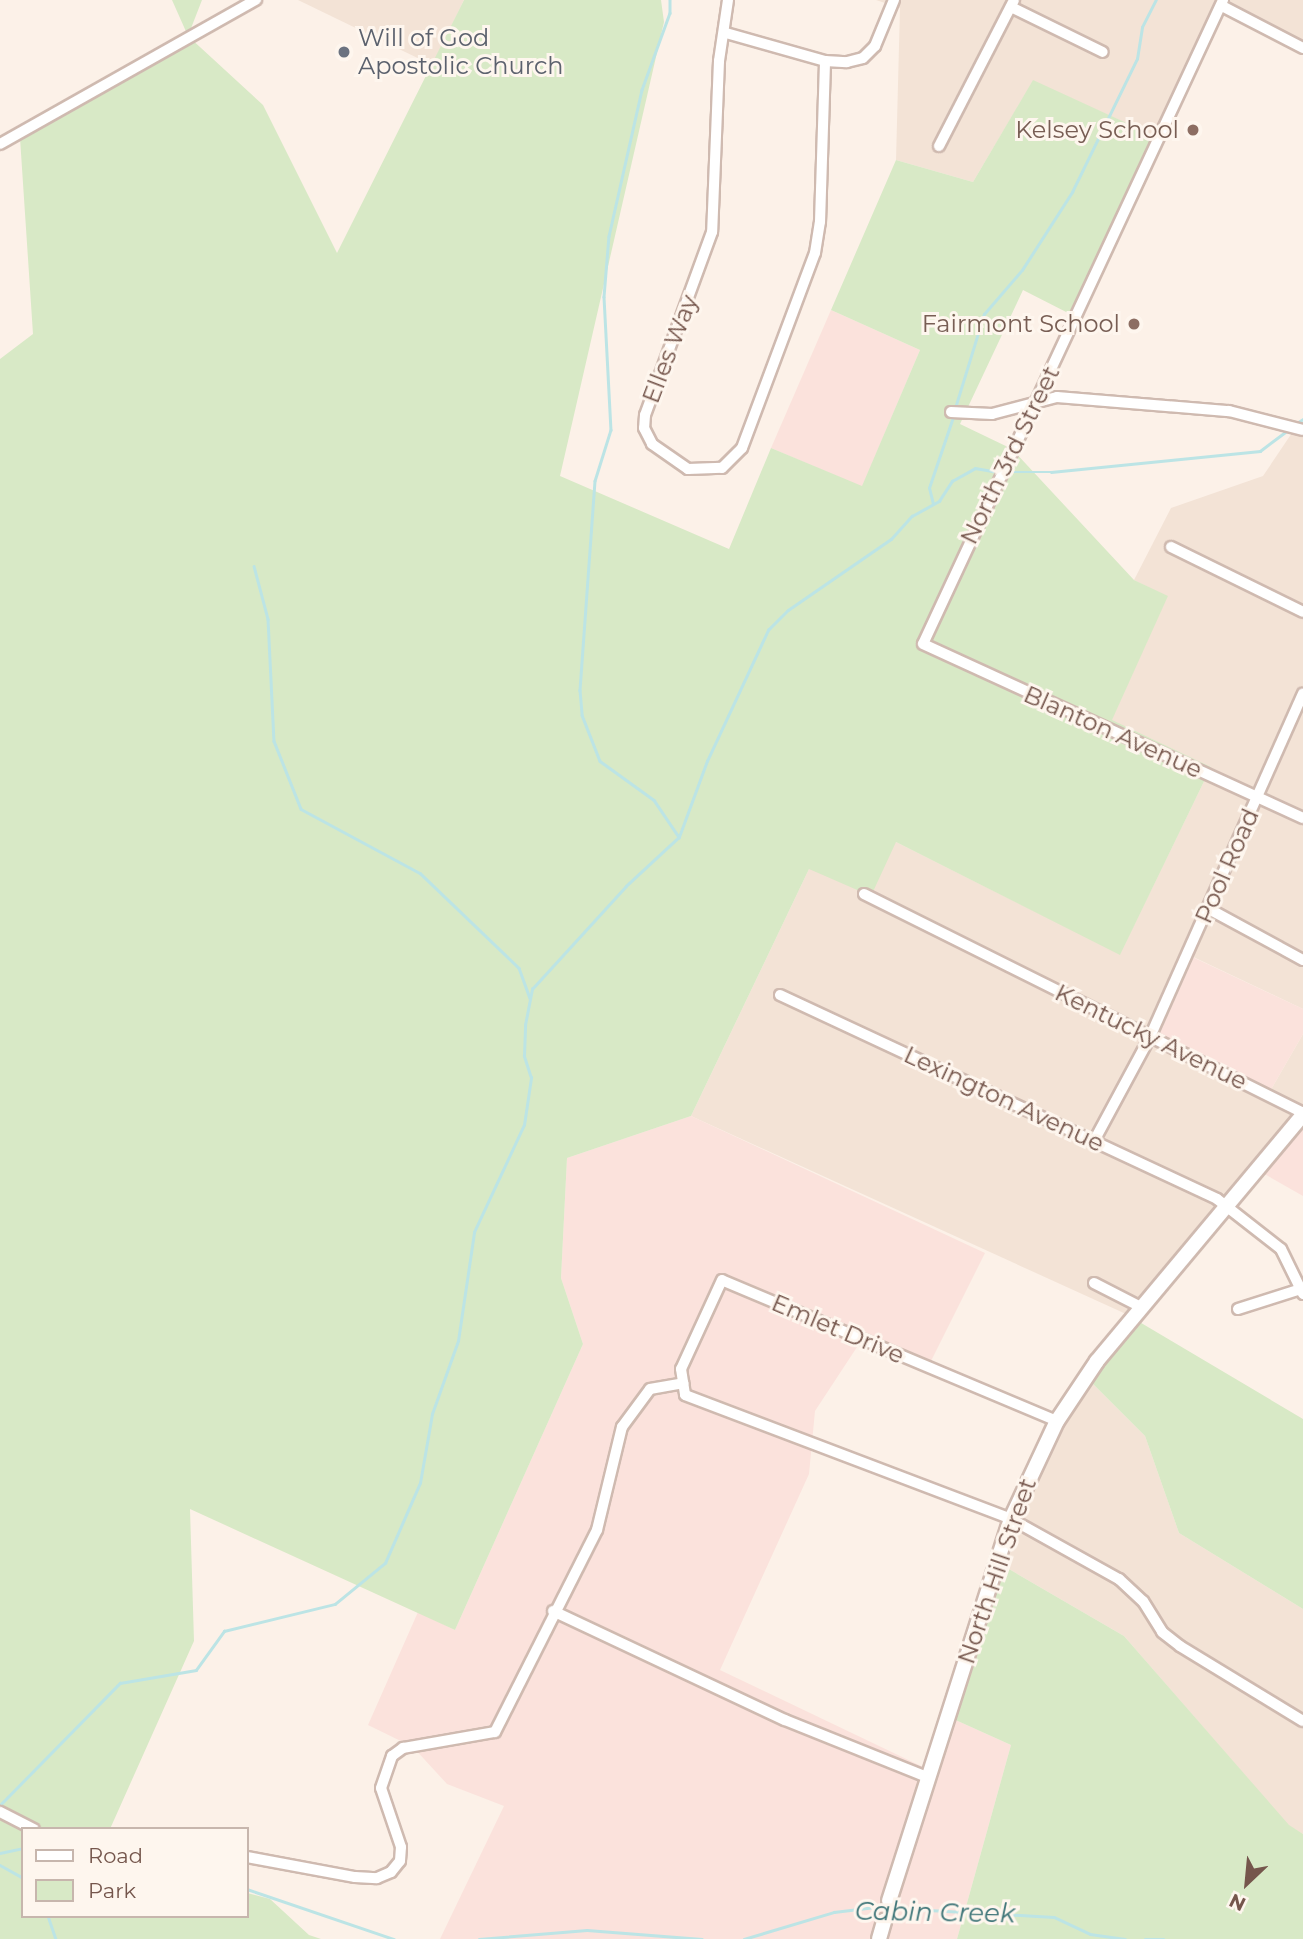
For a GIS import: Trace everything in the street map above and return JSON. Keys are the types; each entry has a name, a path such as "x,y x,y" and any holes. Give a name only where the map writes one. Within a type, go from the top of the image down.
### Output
{"street":[{"path":"0,144 256,0"},
{"name":"Elles Way","path":"728,0 726,33 719,61 712,232 645,415 644,428 652,444 688,470 722,468 742,448 811,265 820,222 825,61"},
{"path":"726,33 825,61 863,58 886,27 894,0"},
{"path":"939,146 1013,3 1103,52"},
{"path":"1223,3 1303,48"},
{"name":"North 3rd Street","path":"923,644 1223,3"},
{"path":"951,412 992,414 1037,399 1229,411 1303,430"},
{"path":"1171,547 1303,612"},
{"name":"Blanton Avenue","path":"923,644 1303,818"},
{"name":"Pool Road","path":"1094,1141 1150,1037 1258,797 1298,717 1303,694"},
{"name":"Kentucky Avenue","path":"864,894 1303,1114"},
{"path":"1209,909 1303,960"},
{"name":"Lexington Avenue","path":"780,995 1227,1206 1281,1249 1302,1291"},
{"name":"North Hill Street","path":"879,1939 927,1777 1011,1519 1057,1421 1097,1361 1303,1114"},
{"name":"Emlet Drive","path":"683,1382 681,1369 722,1280 1057,1421"},
{"path":"1094,1283 1141,1307"},
{"path":"1238,1309 1302,1291"},
{"path":"248,1857 355,1877 377,1878 391,1872 400,1861 401,1847 380,1788 392,1756 403,1748 495,1732 553,1611 597,1530 611,1457 622,1427 650,1389 683,1382 685,1395 730,1414 1011,1519 1119,1580 1143,1601 1162,1632 1180,1646 1303,1721"},
{"path":"553,1611 821,1736 927,1777"},
{"path":"0,1812 30,1827"}],"shaded area":[{"path":"298,0 464,0 432,65"},
{"path":"876,0 1303,0 1303,45 1220,2 1157,137 1033,81 973,182 896,160 900,8"},
{"path":"831,310 920,350 862,487 771,448"},
{"path":"1298,424 1303,426 1303,1009 1187,954 1269,1093 1303,1034 1303,1109 1126,1314 691,1116 809,869 896,842 1120,954 1211,767 1111,721 1167,597 1134,580 1171,508 1263,476"},
{"path":"1186,954 1303,1009 1303,1034 1269,1093 1148,1036"},
{"path":"1303,1109 1303,1196 1254,1168"},
{"path":"691,1116 985,1253 926,1371 859,1344 815,1411 809,1474 720,1670 923,1767 940,1713 1011,1745 957,1939 440,1939 504,1806 447,1784 413,1747 368,1725 418,1612 455,1630 583,1344 561,1278 567,1158"},
{"path":"1080,1371 1145,1436 1179,1533 1303,1609 1303,1834 1289,1826 1124,1636 990,1558 1046,1420"}],"green space":[{"path":"172,0 202,0 188,36"},
{"path":"464,0 661,0 664,22 560,476 729,549 771,448 862,486 920,350 831,310 896,160 973,182 1033,80 1157,137 1074,316 1023,290 960,424 1012,449 1134,580 1168,596 1112,720 1211,767 1120,955 896,842 871,896 809,869 691,1116 567,1158 561,1278 583,1344 455,1630 190,1509 194,1641 111,1827 21,1827 21,1918 248,1918 248,1893 270,1899 309,1935 321,1939 0,1939 0,359 33,334 20,138 188,36 263,105 337,253"},
{"path":"1126,1314 1303,1419 1303,1609 1179,1533 1145,1436 1080,1371"},
{"path":"990,1558 1124,1636 1289,1825 1303,1834 1303,1939 957,1939 1011,1745 940,1713"}],"waterway":[{"path":"670,0 670,13 642,90 609,236 604,297 611,430 595,481 580,690 582,715 600,761 654,800 679,837"},
{"path":"955,408 984,314 1022,270 1072,192 1137,59 1142,27 1156,0"},
{"path":"933,504 929,488 954,414"},
{"path":"1295,424 1303,419"},
{"path":"1008,472 1051,472 1260,451 1287,431"},
{"path":"0,1805 120,1683 196,1670 224,1631 335,1604 385,1563 420,1483 432,1414 458,1341 474,1232 524,1125 531,1078 524,1056 525,1025 532,989 626,886 679,837 707,761 768,630 788,610 891,539 912,516 939,501 952,481 975,468 998,472"},
{"path":"254,566 268,619 274,741 301,809 420,873 519,968 530,998"},
{"name":"Cabin Creek","path":"0,1853 21,1848"},
{"path":"0,1865 21,1877"},
{"name":"Cabin Creek","path":"248,1889 394,1939"},
{"name":"Cabin Creek","path":"744,1939 834,1912 875,1907 1054,1917 1090,1934 1125,1939"},
{"path":"49,1918 56,1939"},
{"name":"Cabin Creek","path":"479,1939 587,1930 702,1939"},
{"name":"Cabin Creek","path":"1145,1939 1164,1939"}],"place":[{"name":"Will of God Apostolic Church","path":"344,52"},
{"name":"Kelsey School","path":"1193,130"},
{"name":"Fairmont School","path":"1134,324"}]}
